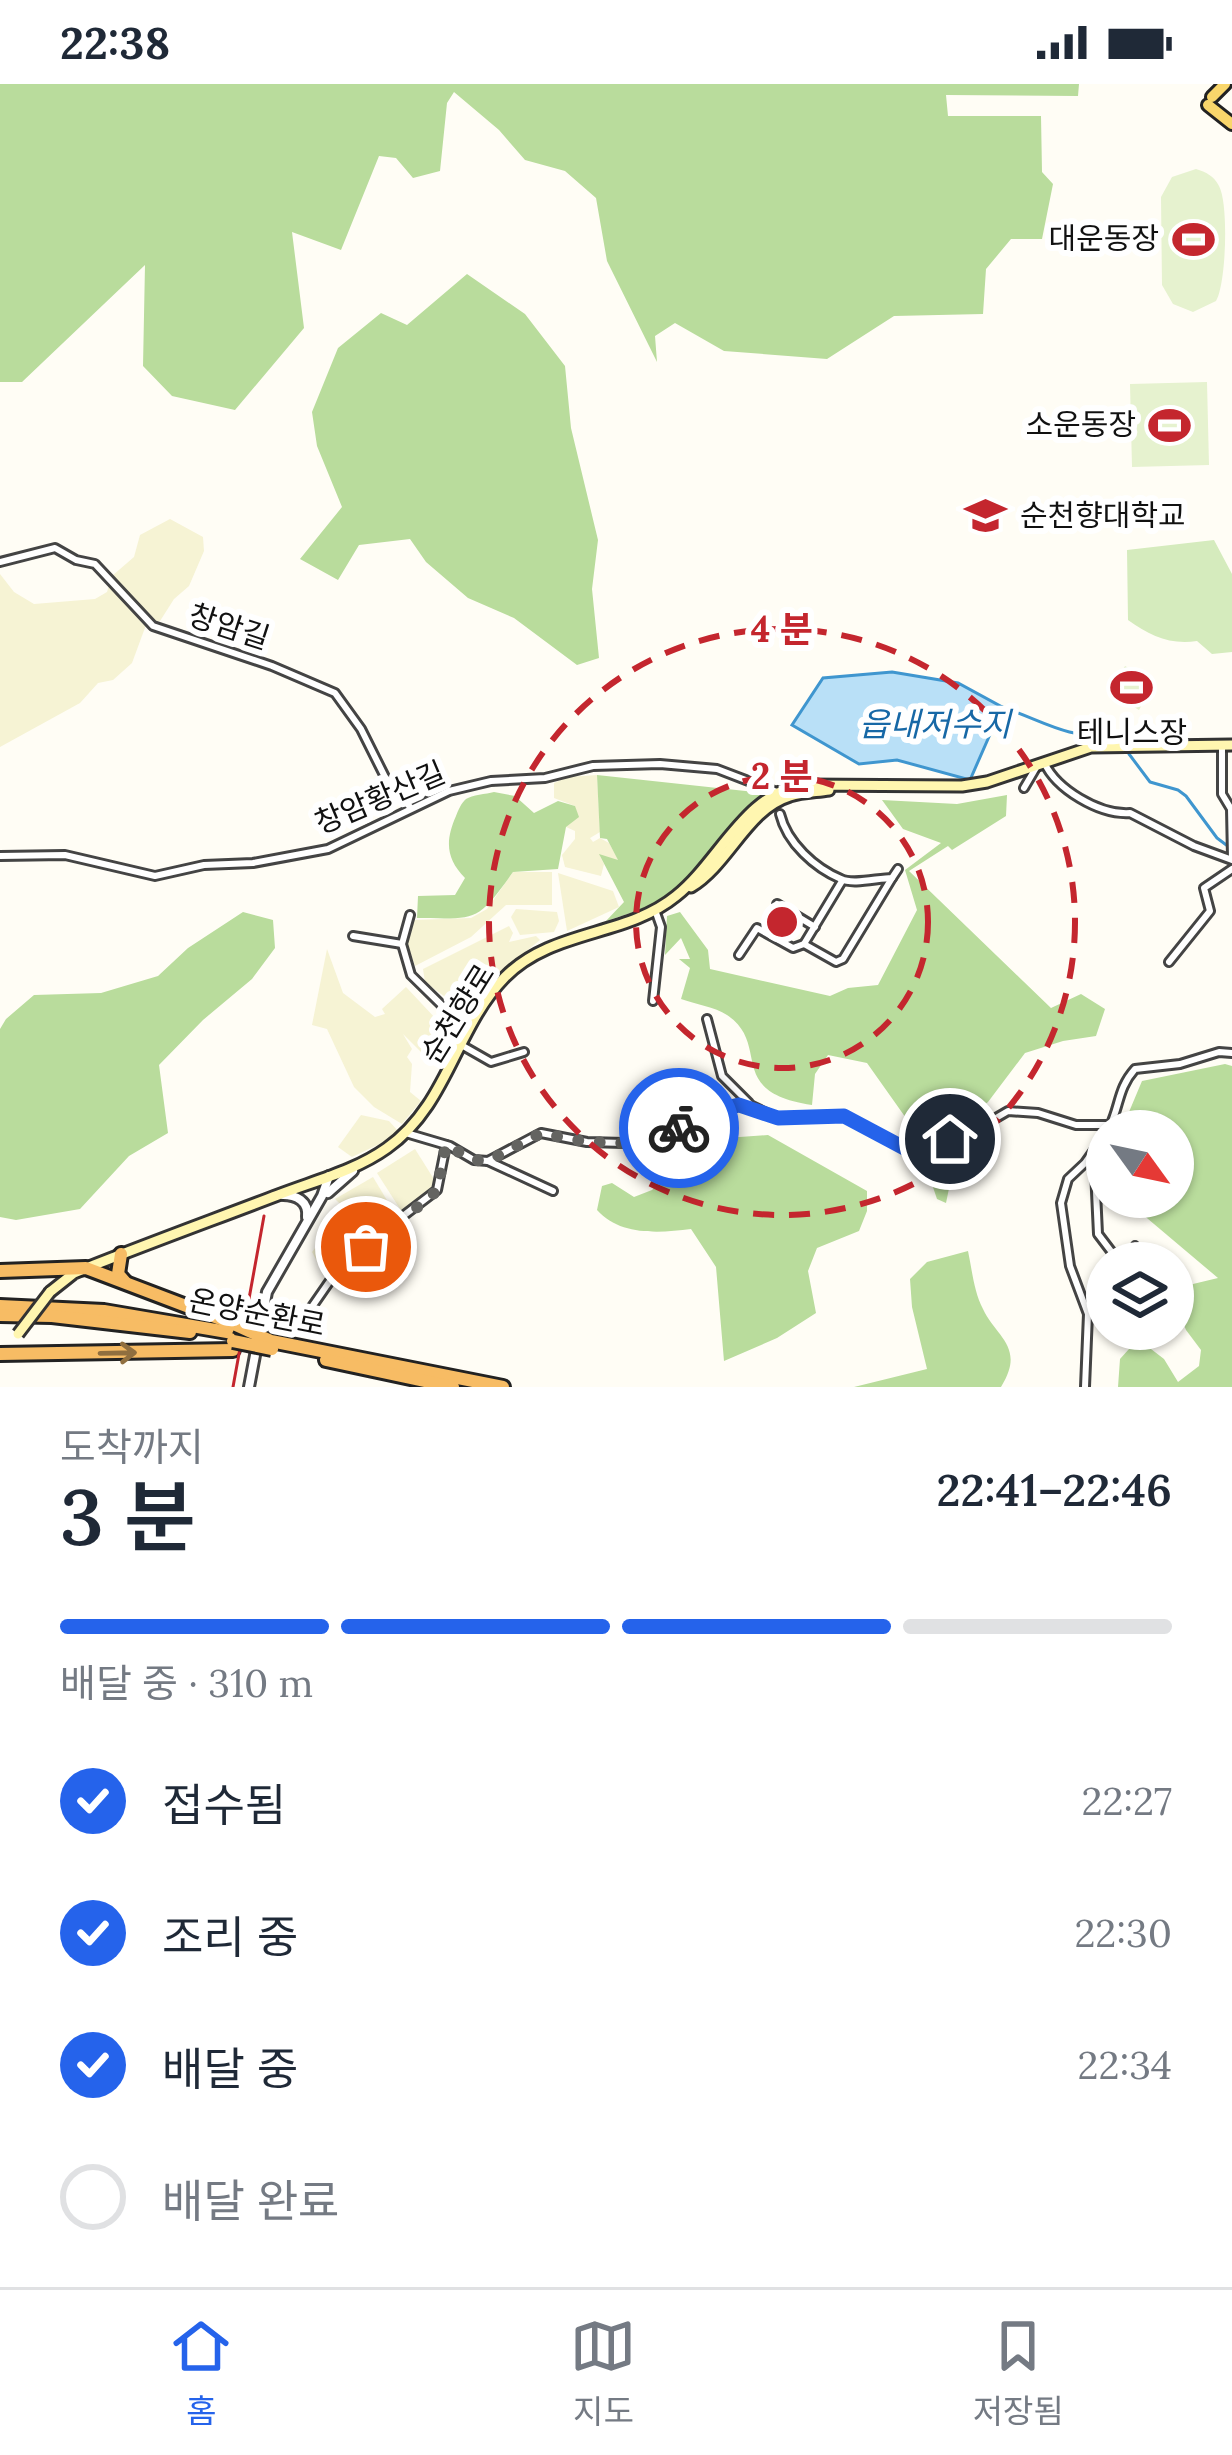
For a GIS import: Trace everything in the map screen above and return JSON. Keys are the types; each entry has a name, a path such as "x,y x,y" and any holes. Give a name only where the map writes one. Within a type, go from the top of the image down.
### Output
{"highway":[{"path":"121,1254 118,1274 126,1282"},
{"path":"50,1268 59,1273 54,1287"},
{"path":"0,1271 86,1268 126,1282 234,1337 272,1345"},
{"name":"온양순환로","path":"0,1311 104,1311 234,1337"},
{"path":"1,1356 234,1337 272,1345"},
{"name":"온양순환로","path":"272,1345 453,1387"},
{"name":"온양순환로","path":"272,1345 503,1387"}],"main road":[{"path":"1229,86 1210,101 1232,124"},
{"path":"776,792 803,785 975,785 1107,745 1227,745"},
{"path":"676,896 707,877 761,814 790,796 848,785"},
{"name":"순천향로","path":"54,1287 86,1268 368,1160 406,1132 434,1098 498,984 532,954 655,910 676,896 776,792"},
{"path":"1,1356 54,1287"}],"street":[{"name":"창암길","path":"0,562 55,548 95,564 153,626 335,693 361,728 385,777 410,807"},
{"path":"1227,745 1222,794 1231,809 1232,863"},
{"path":"1024,788 1042,762 1072,793 1100,807 1130,813 1232,863"},
{"name":"창암황산길","path":"0,856 65,855 155,876 204,865 249,863 321,851 388,822 410,807 480,783 538,780 605,765 717,769 776,792"},
{"path":"780,814 790,796"},
{"path":"761,814 770,810 780,814 789,837 802,852 842,881 892,878"},
{"path":"1169,962 1210,911 1204,889 1232,863"},
{"path":"804,944 840,962 898,869"},
{"path":"739,955 758,928 793,948 804,944 842,881"},
{"path":"777,904 814,926"},
{"path":"653,1001 661,927 655,910"},
{"path":"410,915 402,944 411,975 470,1032"},
{"path":"352,936 402,944"},
{"path":"707,1019 722,1076 752,1106 778,1118 844,1116 906,1149 972,1132 1008,1111 1038,1113 1086,1127"},
{"path":"463,1046 491,1062 524,1052"},
{"path":"1118,1110 1118,1094 1135,1070 1232,1053"},
{"path":"488,1161 541,1133 587,1142 661,1144 684,1123 727,1108 752,1106"},
{"path":"406,1132 474,1160 488,1161 553,1191"},
{"path":"262,1306 302,1317 343,1262 437,1190 446,1145"},
{"path":"249,1387 262,1306 281,1262 332,1188 368,1160"},
{"path":"1085,1387 1088,1314 1070,1266 1061,1203 1068,1179 1086,1162"},
{"path":"316,1208 329,1176"},
{"path":"278,1195 291,1195 305,1204 305,1224"}],"shaded area":[{"path":"170,519 203,537 204,551 189,586 160,621 146,625 132,663 113,680 98,683 80,703 0,747 0,574 14,592 34,604 95,599 107,592 112,576 134,557 140,535"},
{"path":"597,775 600,832 590,838 609,843 619,861 600,856 601,876 565,867 562,855 575,839 575,831 566,827 575,806 554,798 554,783"},
{"path":"513,872 552,872 552,905 506,905 471,937 415,966 407,943 413,920 471,918 487,909"},
{"path":"558,873 613,891 619,907 567,931"},
{"path":"516,909 557,912 559,921 554,932 520,935 511,917"},
{"path":"509,926 513,933 509,942 536,936 540,940 501,972 469,1015 425,982 423,969"},
{"path":"327,949 343,993 375,1017 385,1014 382,1009 406,987 452,1036 437,1037 421,1052 403,1034 412,1049 407,1057 412,1064 410,1092 421,1101 402,1124 374,1107 354,1087 327,1029 312,1025"},
{"path":"361,1115 389,1121 398,1131 352,1157 338,1147"},
{"path":"415,1149 437,1184 433,1192 402,1212 377,1173"},
{"path":"373,1177 394,1212 370,1232 335,1199"},
{"path":"337,1205 370,1234 360,1245 345,1250 326,1278 312,1252 328,1232 321,1222"}],"green space":[{"path":"0,84 1079,84 1078,96 946,95 948,116 1041,116 1042,172 1053,184 1042,239 1011,239 986,269 983,314 894,316 827,359 724,351 675,323 655,336 657,362 607,261 596,198 565,171 525,160 499,130 454,92 447,103 440,171 413,178 396,158 379,156 341,250 292,232 304,328 235,410 172,396 143,366 145,265 22,382 0,382"},
{"name":"대운동장","path":"1196,169 1219,186 1225,244 1216,301 1193,312 1173,304 1162,285 1161,197 1172,177"},
{"path":"467,274 525,314 565,366 571,428 598,540 592,589 599,658 577,665 514,618 468,598 426,562 410,539 359,545 338,580 300,559 342,507 317,446 312,412 338,348 381,313 407,325"},
{"name":"소운동장","path":"1207,382 1209,465 1132,467 1130,384"},
{"path":"1214,540 1232,574 1232,652 1212,654 1197,641 1161,638 1128,620 1127,550"},
{"name":"테니스장","path":"1125,666 1154,682 1139,710 1110,692"},
{"path":"597,775 764,793 678,889 652,906 606,921 624,902 599,854 618,860 607,839 600,838"},
{"path":"494,792 515,796 534,813 558,801 575,806 579,817 566,827 558,869 513,872 474,914 417,918 418,896 455,895 465,878 449,849 461,805"},
{"path":"1007,795 1006,816 909,871 1051,1008 1081,994 1105,1009 1096,1036 1025,1053 988,1102 963,1121 946,1203 937,1199 913,1128 867,1063 828,1055 815,1074 812,1105 768,1090 758,1079 740,1027 722,1012 681,999 690,968 679,959 690,959 681,938 665,955 667,916 680,912 708,950 710,969 830,996 848,988 878,985 917,910 905,870 941,843 903,829 882,800 957,804"},
{"path":"243,912 273,920 275,948 252,979 159,1065 168,1133 129,1156 80,1209 16,1220 0,1217 0,1029 6,1019 34,995 101,993 158,976 188,948"},
{"path":"1232,1066 1232,1387 1118,1387 1120,1359 1128,1350 1152,1350 1178,1382 1199,1366 1194,1284 1218,1278 1194,1258 1194,1242 1175,1242 1147,1218 1194,1218 1194,1110 1130,1110 1142,1081"},
{"path":"699,1122 698,1140 768,1135 867,1191 867,1211 859,1231 817,1248 808,1271 816,1313 777,1338 724,1361 716,1267 691,1229 653,1232 628,1228 597,1210 602,1186 612,1183 634,1197 652,1190 659,1183 643,1148 668,1147 687,1127"},
{"path":"968,1251 980,1302 1010,1352 1001,1387 854,1387 927,1369 910,1279 927,1262"}],"water":[{"name":"읍내저수지","path":"892,672 958,683 1002,707 970,780 897,760 859,764 792,725 823,678"}],"waterway":[{"path":"1002,707 1068,732 1114,736"},
{"path":"1129,754 1150,782 1186,796 1229,847"}],"railway":[{"path":"233,1387 264,1216"}],"way so far":[{"path":"366,1247 437,1190 446,1145 474,1160 488,1161 541,1133 587,1142 661,1144 679,1128"}],"place":[{"name":"대운동장","path":"1193,239"},
{"name":"소운동장","path":"1170,425"},
{"name":"순천향대학교","path":"986,516"},
{"name":"테니스장","path":"1132,687"}],"route":[{"path":"679,1128 739,1105 778,1118 844,1116 906,1149 950,1139"}]}
